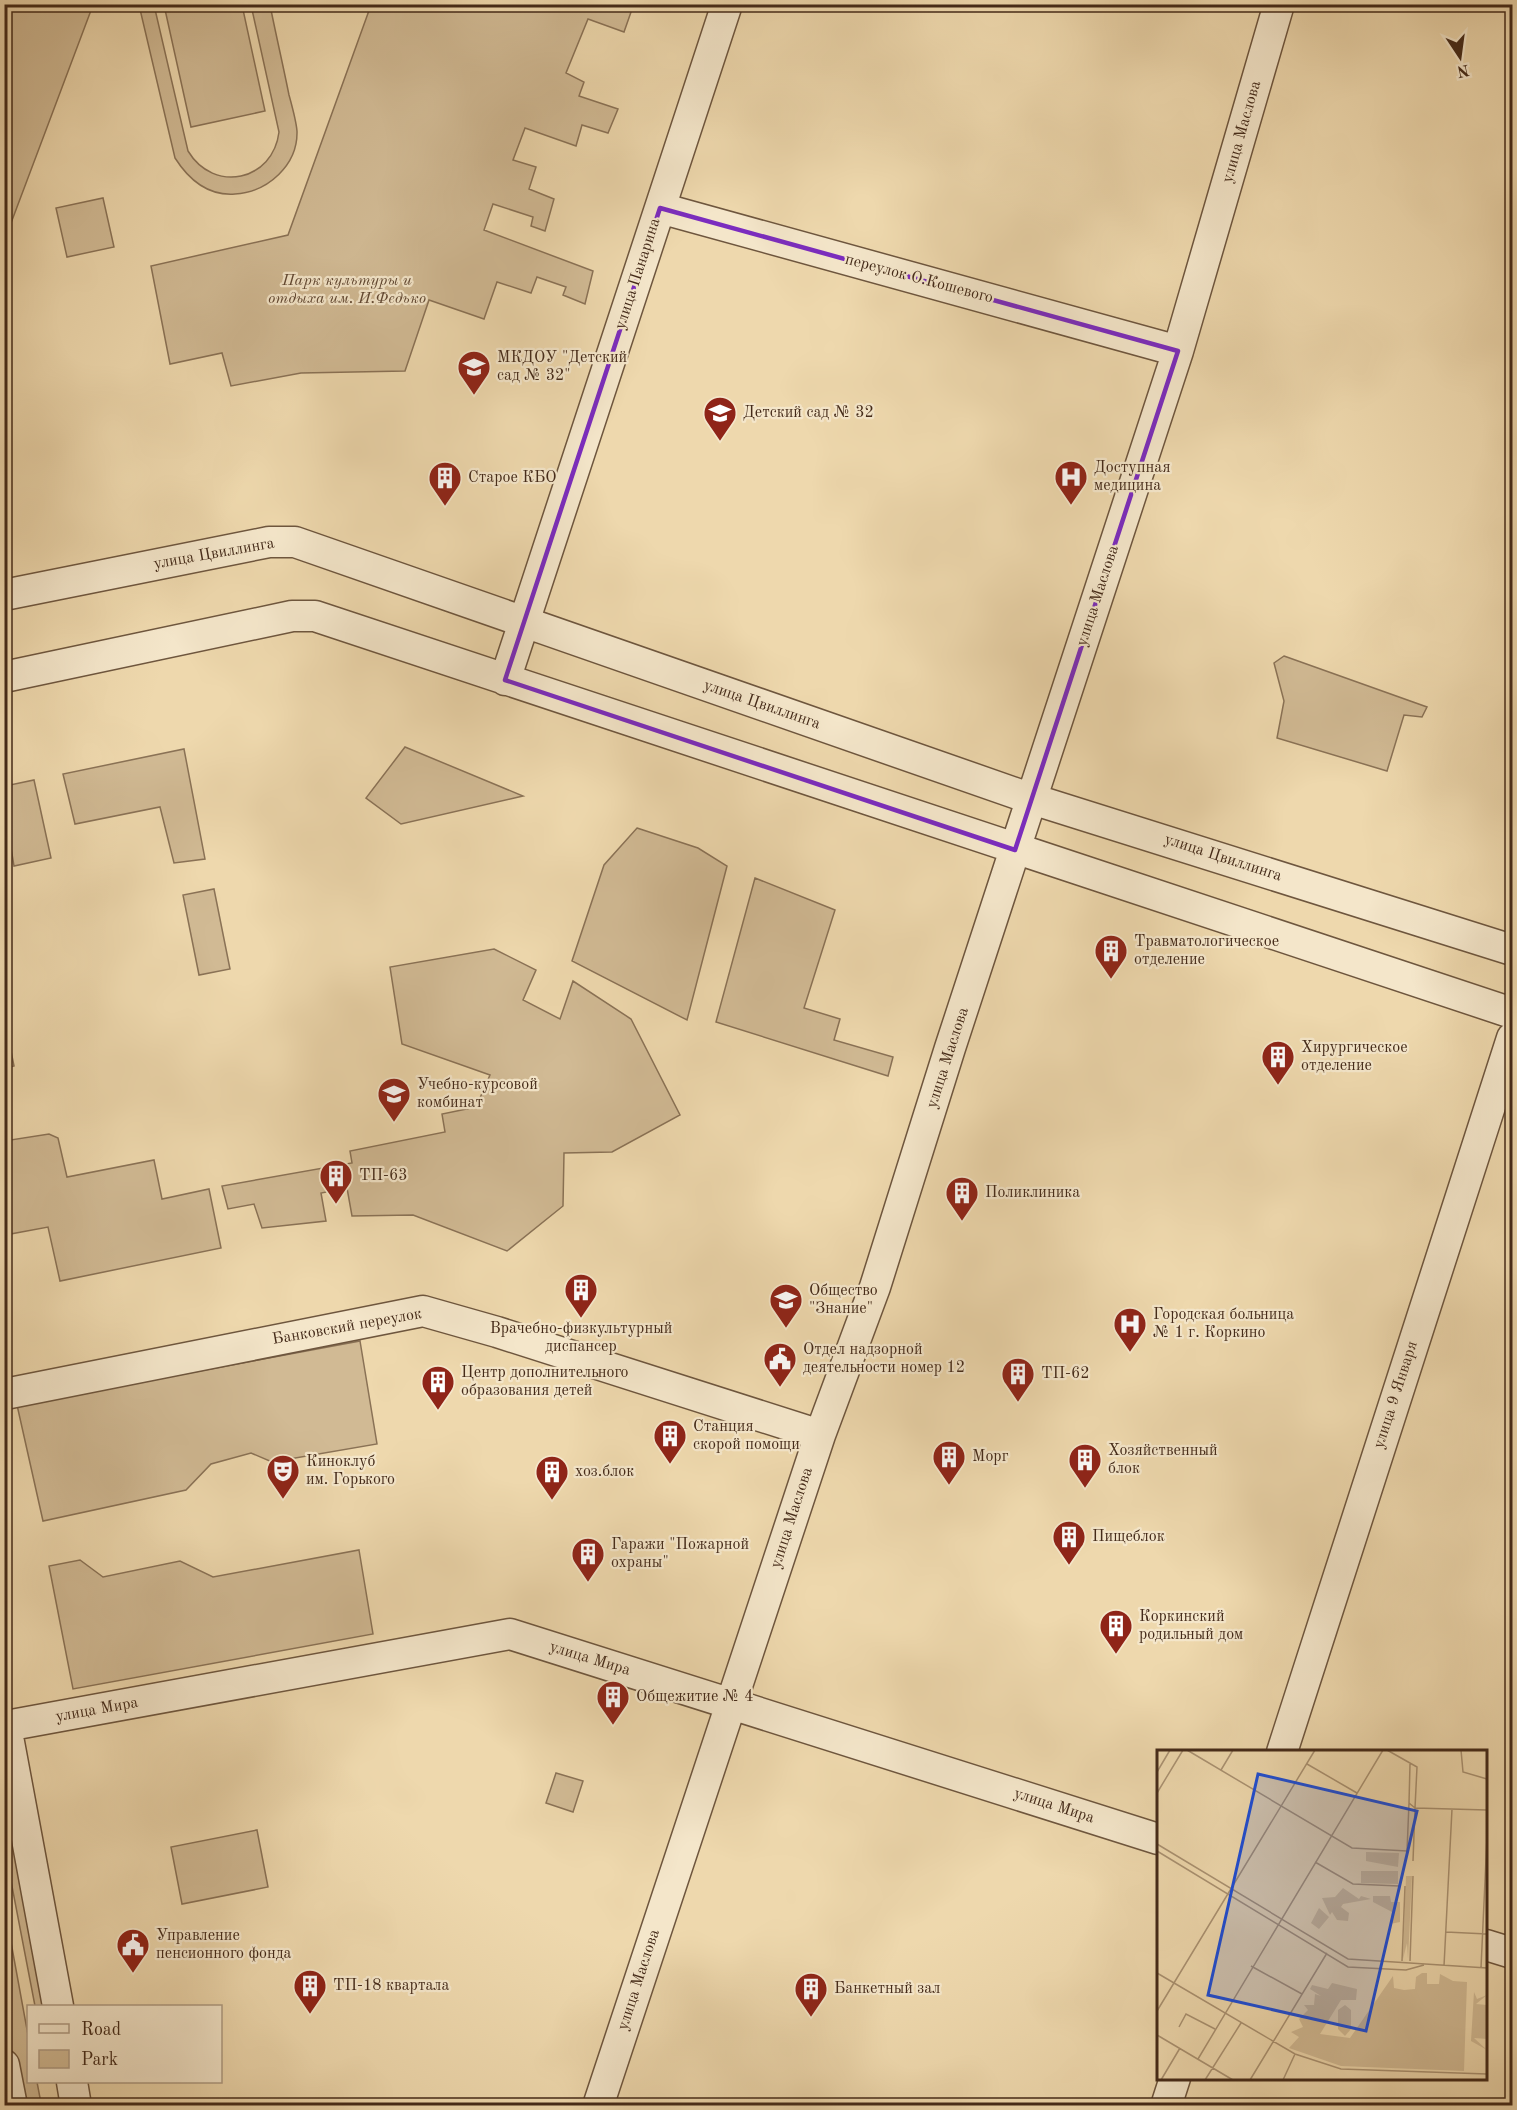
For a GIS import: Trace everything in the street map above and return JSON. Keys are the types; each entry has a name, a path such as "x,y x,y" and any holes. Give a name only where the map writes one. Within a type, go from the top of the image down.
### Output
{"street":[{"name":"улица Панарина","path":"506,680 727,4"},
{"name":"улица Маслова","path":"598,2106 820,1435 875,1287 1178,351 1280,4"},
{"name":"переулок О.Кошевого","path":"660,208 1178,351"},
{"name":"улица Цвиллинга","path":"4,594 269,542 295,542 1032,799 1512,950"},
{"path":"4,677 292,616 315,616 1512,1013"},
{"name":"улица 9 Января","path":"1282,1750 1512,1038"},
{"name":"Банковский переулок","path":"4,1394 423,1311 497,1332 820,1435"},
{"name":"улица Мира","path":"58,2005 6,1726 510,1634 1157,1839"},
{"path":"1487,1945 1512,1953"},
{"path":"4,2065 12,2106"},
{"path":"1166,2106 1175,2080"},
{"path":"72,2083 76,2106"}],"highlighted area":[{"path":"660,208 1178,351 1015,850 505,680"}],"green space":[{"name":"Парк культуры и отдыха им. И.Федько","path":"626,4 625,8 631,12 624,32 588,19 566,73 584,82 579,96 618,109 608,133 582,125 576,146 525,128 513,160 536,167 529,189 554,199 545,231 531,226 533,217 493,204 484,230 593,271 585,304 563,295 566,287 537,277 531,293 497,282 484,319 429,300 405,371 301,373 231,386 222,353 170,364 151,266 288,235 371,5"},
{"path":"4,5 93,5 5,239 4,239"},
{"path":"139,5 154,5 188,151 199,165 212,173 227,177 241,176 254,171 266,162 274,149 279,132 251,5 270,5 297,131 296,143 287,165 269,182 247,192 226,194 217,192 193,180 175,158"},
{"path":"164,5 242,5 265,111 191,127"},
{"path":"103,198 114,247 67,257 56,208"},
{"path":"1284,656 1427,707 1422,717 1404,715 1387,771 1277,738 1284,701 1274,663"},
{"path":"405,747 523,796 401,824 366,798"},
{"path":"184,749 205,859 174,863 160,807 75,824 63,774"},
{"path":"34,780 51,858 14,866 11,848 5,849 5,786"},
{"path":"637,828 698,848 727,866 687,1020 572,961 604,865"},
{"path":"755,878 835,910 804,1008 840,1019 834,1040 893,1057 888,1076 716,1022"},
{"path":"214,889 230,969 199,975 183,895"},
{"path":"494,949 536,970 523,1000 560,1019 573,981 631,1019 680,1115 612,1152 564,1153 563,1206 507,1251 413,1215 352,1216 347,1188 321,1193 326,1221 262,1228 254,1204 228,1209 222,1186 352,1163 350,1151 445,1132 442,1114 476,1107 490,1075 402,1044 390,967"},
{"path":"5,1022 14,1066 10,1067 11,1074 5,1075"},
{"path":"5,1101 11,1140 49,1134 58,1138 67,1177 154,1160 162,1199 209,1189 221,1248 60,1281 48,1227 5,1235"},
{"path":"360,1341 377,1444 272,1462 251,1453 211,1464 186,1490 43,1521 17,1405"},
{"path":"359,1550 373,1634 73,1689 49,1566 80,1560 103,1577 180,1561 213,1577"},
{"path":"4,1761 53,2005 35,2005 5,1850"},
{"path":"556,1773 583,1781 573,1812 546,1803"},
{"path":"257,1830 268,1887 182,1904 171,1847"},
{"path":"4,1904 27,2030 27,2083 37,2083 41,2103 19,2105 5,2025"}],"place":[{"name":"МКДОУ \"Детский сад № 32\"","path":"474,396"},
{"name":"Детский сад № 32","path":"720,442"},
{"name":"Доступная медицина","path":"1071,506"},
{"name":"Старое КБО","path":"445,507"},
{"name":"Травматологическое отделение","path":"1111,980"},
{"name":"Хирургическое отделение","path":"1278,1086"},
{"name":"Учебно-курсовой комбинат","path":"394,1123"},
{"name":"ТП-63","path":"336,1205"},
{"name":"Поликлиника","path":"962,1222"},
{"name":"Врачебно-физкультурный диспансер","path":"581,1319"},
{"name":"Общество \"Знание\"","path":"786,1329"},
{"name":"Городская больница № 1 г. Коркино","path":"1130,1353"},
{"name":"Отдел надзорной деятельности номер 12","path":"780,1388"},
{"name":"ТП-62","path":"1018,1403"},
{"name":"Центр дополнительного образования детей","path":"438,1411"},
{"name":"Станция скорой помощи","path":"670,1465"},
{"name":"Морг","path":"949,1486"},
{"name":"Хозяйственный блок","path":"1085,1489"},
{"name":"Киноклуб им. Горького","path":"283,1500"},
{"name":"хоз.блок","path":"552,1501"},
{"name":"Пищеблок","path":"1069,1566"},
{"name":"Гаражи \"Пожарной охраны\"","path":"588,1583"},
{"name":"Коркинский родильный дом","path":"1116,1655"},
{"name":"Общежитие № 4","path":"613,1726"},
{"name":"Управление пенсионного фонда","path":"133,1974"},
{"name":"ТП-18 квартала","path":"310,2015"},
{"name":"Банкетный зал","path":"811,2018"}]}
